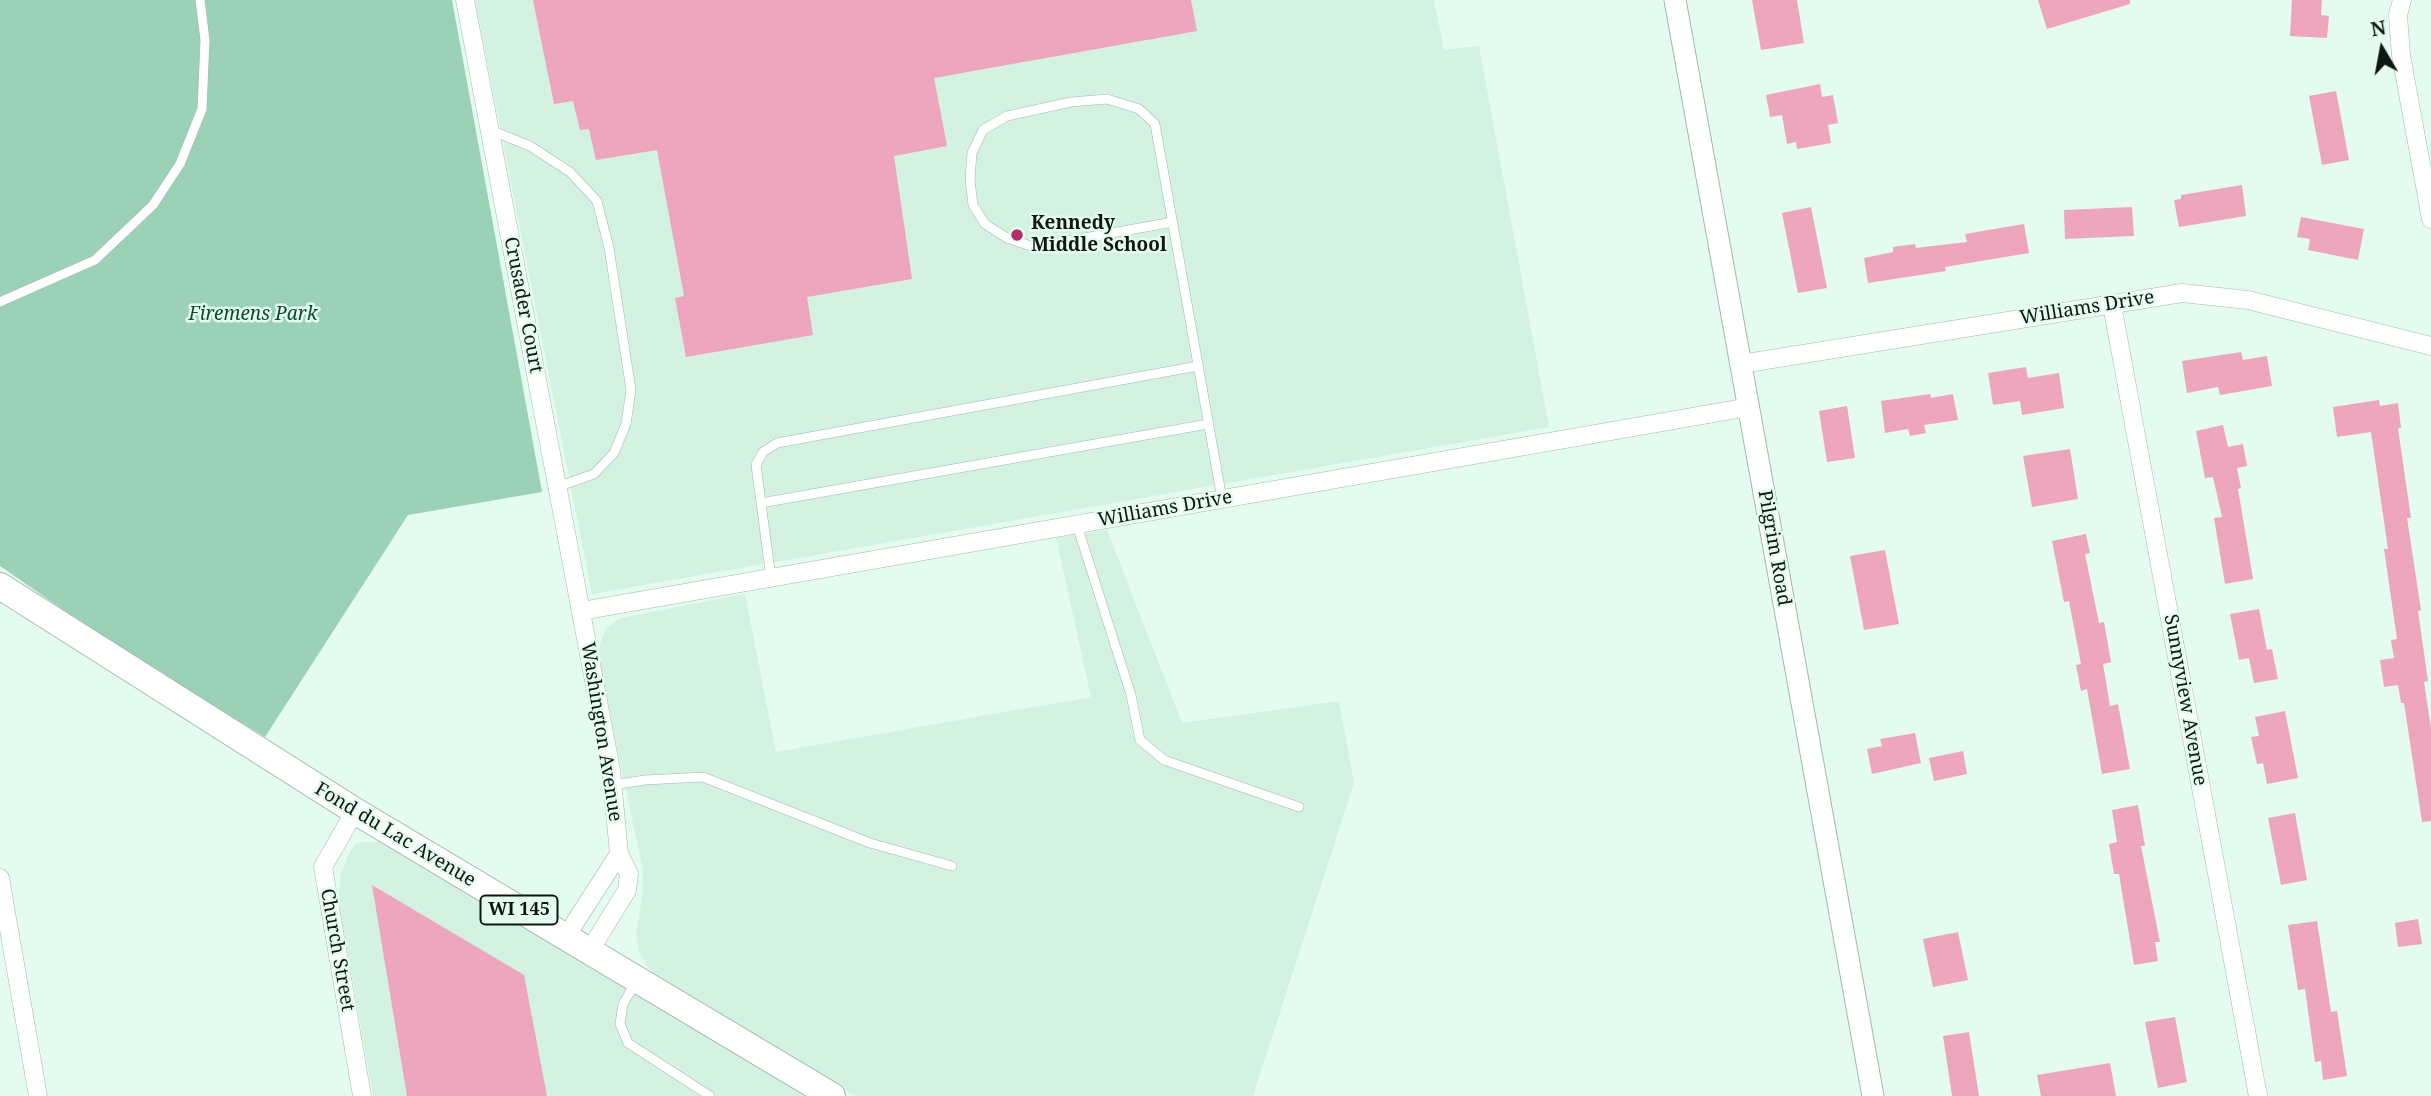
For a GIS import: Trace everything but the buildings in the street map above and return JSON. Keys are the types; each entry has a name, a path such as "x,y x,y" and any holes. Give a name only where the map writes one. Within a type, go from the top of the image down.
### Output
{"main road":[{"name":"Fond du Lac Avenue","path":"0,586 355,811 832,1096"}],"street":[{"name":"Crusader Court","path":"465,0 581,611"},
{"name":"Pilgrim Road","path":"1675,0 1874,1096"},
{"path":"2402,0 2398,15 2401,55 2431,219"},
{"name":"Williams Drive","path":"1741,364 2182,293 2248,300 2431,346"},
{"name":"Sunnyview Avenue","path":"2112,305 2258,1096"},
{"name":"Williams Drive","path":"581,611 1749,407"},
{"name":"Washington Avenue","path":"581,611 612,785 619,854 629,874 627,890 589,952"},
{"name":"Church Street","path":"355,811 323,867 362,1096"},
{"path":"565,938 619,854"},
{"path":"0,878 38,1096"}],"lane":[{"path":"0,302 95,260 153,205 180,163 202,109 205,40 200,0"},
{"path":"1173,222 1034,247 1007,238 985,225 973,205 970,180 972,153 983,130 1007,117 1071,102 1107,99 1139,109 1155,124 1173,222 1208,424 1222,499"},
{"path":"490,130 530,146 570,172 597,201 609,248 631,390 626,424 614,453 594,474 557,487"},
{"path":"771,578 756,465 763,452 777,443 1198,366"},
{"path":"761,503 1208,424"},
{"path":"1076,524 1131,695 1140,740 1164,760 1298,807"},
{"path":"612,785 703,777 870,843 952,866"},
{"path":"637,980 623,1004 620,1024 628,1042 710,1096"}],"shaded area":[{"name":"Kennedy Middle School","path":"475,0 1434,0 1444,50 1479,46 1549,427 592,594"},
{"path":"1107,530 1182,723 1339,701 1354,783 1253,1096 855,1096 675,991 651,972 639,952 636,934 643,871 600,667 599,647 605,630 620,618 745,594 776,752 1091,697 1056,538"},
{"path":"381,842 410,857 804,1096 373,1096 340,910 339,890 341,873 349,853 356,844"}],"green space":[{"name":"Firemens Park","path":"0,0 452,0 542,492 408,515 265,737 101,636 0,566"}],"place":[{"name":"Kennedy Middle School","path":"1017,235"}]}
